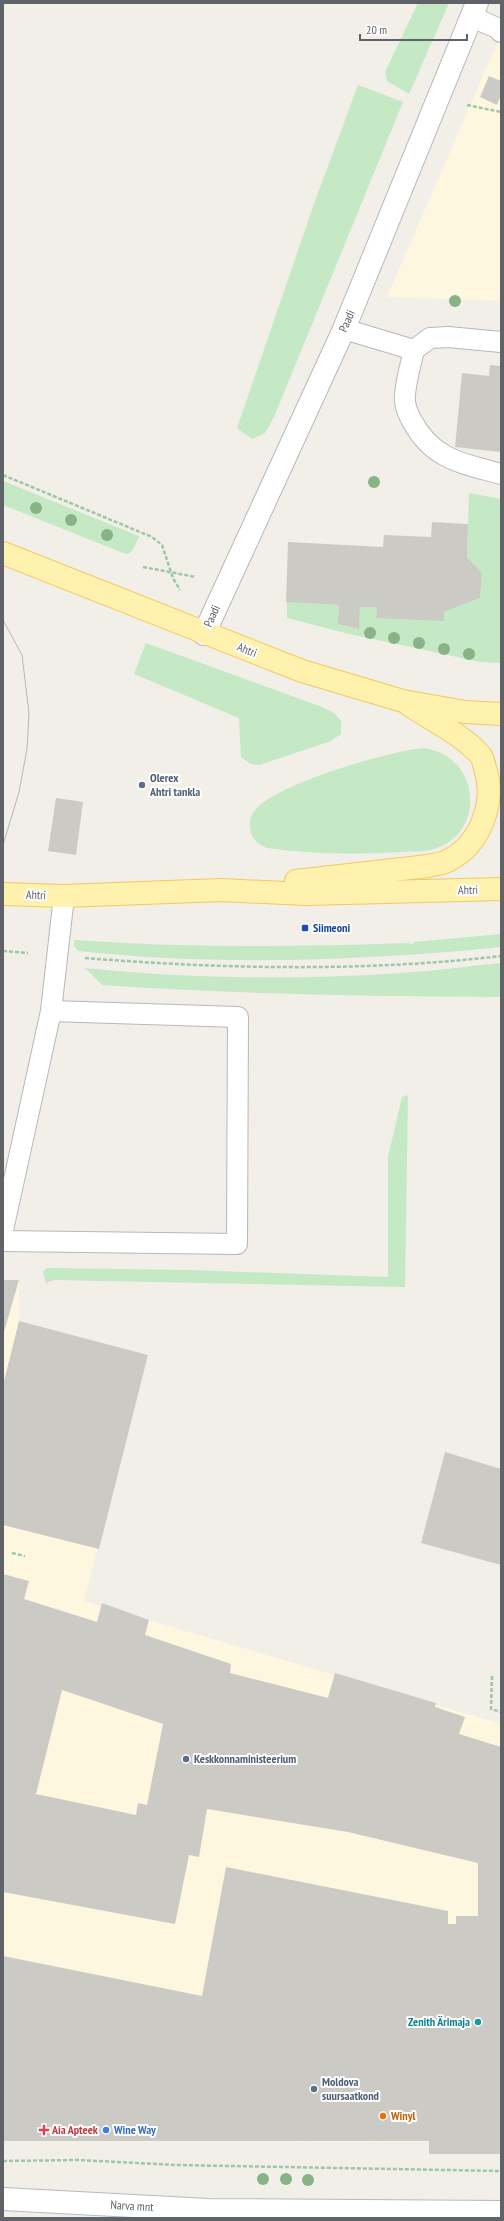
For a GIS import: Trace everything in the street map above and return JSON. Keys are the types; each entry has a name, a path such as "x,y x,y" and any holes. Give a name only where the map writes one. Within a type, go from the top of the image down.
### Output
{"main road":[{"name":"Ahtri","path":"3,553 204,634 302,671 403,701 465,712 501,714"},
{"path":"221,890 428,866 449,861 467,846 480,828 487,808 489,791 487,774 482,757 464,741 403,701"},
{"name":"Ahtri","path":"3,894 64,896 221,890 306,894 501,889"}],"street":[{"name":"Paadi","path":"204,634 344,329 474,10"},
{"name":"Narva mnt","path":"3,2199 208,2210 456,2215 501,2212"}],"lane":[{"path":"474,10 501,32"},
{"path":"344,329 414,350"},
{"path":"501,342 448,337 430,338 414,350 405,396 409,414 418,432 432,449 454,461 501,474"},
{"path":"3,1230 51,1011 64,896"},
{"path":"3,1241 237,1244 238,1017 51,1011"}],"path":[{"path":"3,475 152,536 162,545 173,578 181,592"},
{"path":"143,567 201,578"},
{"path":"3,951 176,965 357,966 501,956"},
{"path":"12,1553 25,1556"},
{"path":"492,1676 491,1709 501,1712"},
{"path":"3,2160 78,2160 177,2166 501,2171"}],"shaded area":[{"path":"501,35 501,301 387,297 468,110"},
{"path":"3,1280 19,1280 19,1321 148,1355 84,1601 501,1724 501,2140 432,2142 3,2141"}],"green space":[{"path":"418,3 449,3 409,94 387,81 385,72"},
{"path":"358,85 403,102 274,417 265,433 252,439 237,428 315,201"},
{"path":"3,481 139,537 132,551 128,554 123,553 3,505"},
{"path":"469,493 501,499 501,663 481,662 349,634 287,618 287,602 339,605 339,624 358,629 360,607 377,607 376,618 444,612 480,598 482,573 467,557"},
{"path":"146,643 322,707 334,713 341,721 341,734 331,741 259,765 251,764 241,757 239,718 134,674"},
{"path":"424,748 443,754 457,765 466,780 470,797 468,814 461,830 448,842 430,850 423,851 333,853 300,852 267,848 253,838 250,823 254,811 268,799 287,789 310,779 362,762 408,750"},
{"path":"501,934 501,947 396,956 290,960 183,959 131,956 78,951 74,946 74,940 200,946 409,943 412,945 414,942"},
{"path":"501,963 501,997 299,994 200,991 102,985 85,968 124,972 203,976 323,977 402,973"},
{"path":"408,1095 405,1287 54,1280 46,1283 43,1272 47,1268 188,1270 388,1277 388,1157 402,1097"}],"building":[{"path":"489,76 501,81 501,95 497,105 480,97"},
{"path":"490,365 501,366 501,452 455,447 462,373 489,376"},
{"path":"432,522 468,524 467,557 482,573 480,598 444,612 444,621 376,618 377,607 360,607 359,629 338,624 339,605 286,602 288,542 383,547 384,535 431,537"},
{"path":"56,798 83,802 76,855 48,851"},
{"path":"3,1280 19,1280 3,1335"},
{"path":"19,1321 148,1355 99,1549 3,1525 3,1385"},
{"path":"445,1452 501,1469 501,1565 421,1543"},
{"path":"3,1574 29,1581 24,1599 97,1622 102,1603 149,1620 145,1635 231,1664 230,1673 328,1698 335,1673 436,1703 435,1707 465,1717 459,1734 501,1747 501,2154 429,2154 429,2141 3,2141 3,1956 202,1996 226,1867 448,1911 448,1924 456,1924 456,1916 478,1916 478,1863 348,1832 207,1809 199,1857 189,1855 175,1924 3,1892","holes":["62,1690 163,1724 147,1805 138,1803 136,1815 36,1794"]}],"tram line":[{"path":"3,620 22,655 29,713 27,749 19,792 3,845"}],"place":[{"name":"Olerex Ahtri tankla","path":"142,785"},
{"name":"Siimeoni","path":"305,928"},
{"name":"Keskkonnaministeerium","path":"186,1759"},
{"name":"Zenith Ärimaja","path":"478,2022"},
{"name":"Moldova suursaatkond","path":"314,2089"},
{"name":"Winyl","path":"383,2116"},
{"name":"Aia Apteek","path":"44,2130"},
{"name":"Wine Way","path":"106,2130"}]}
